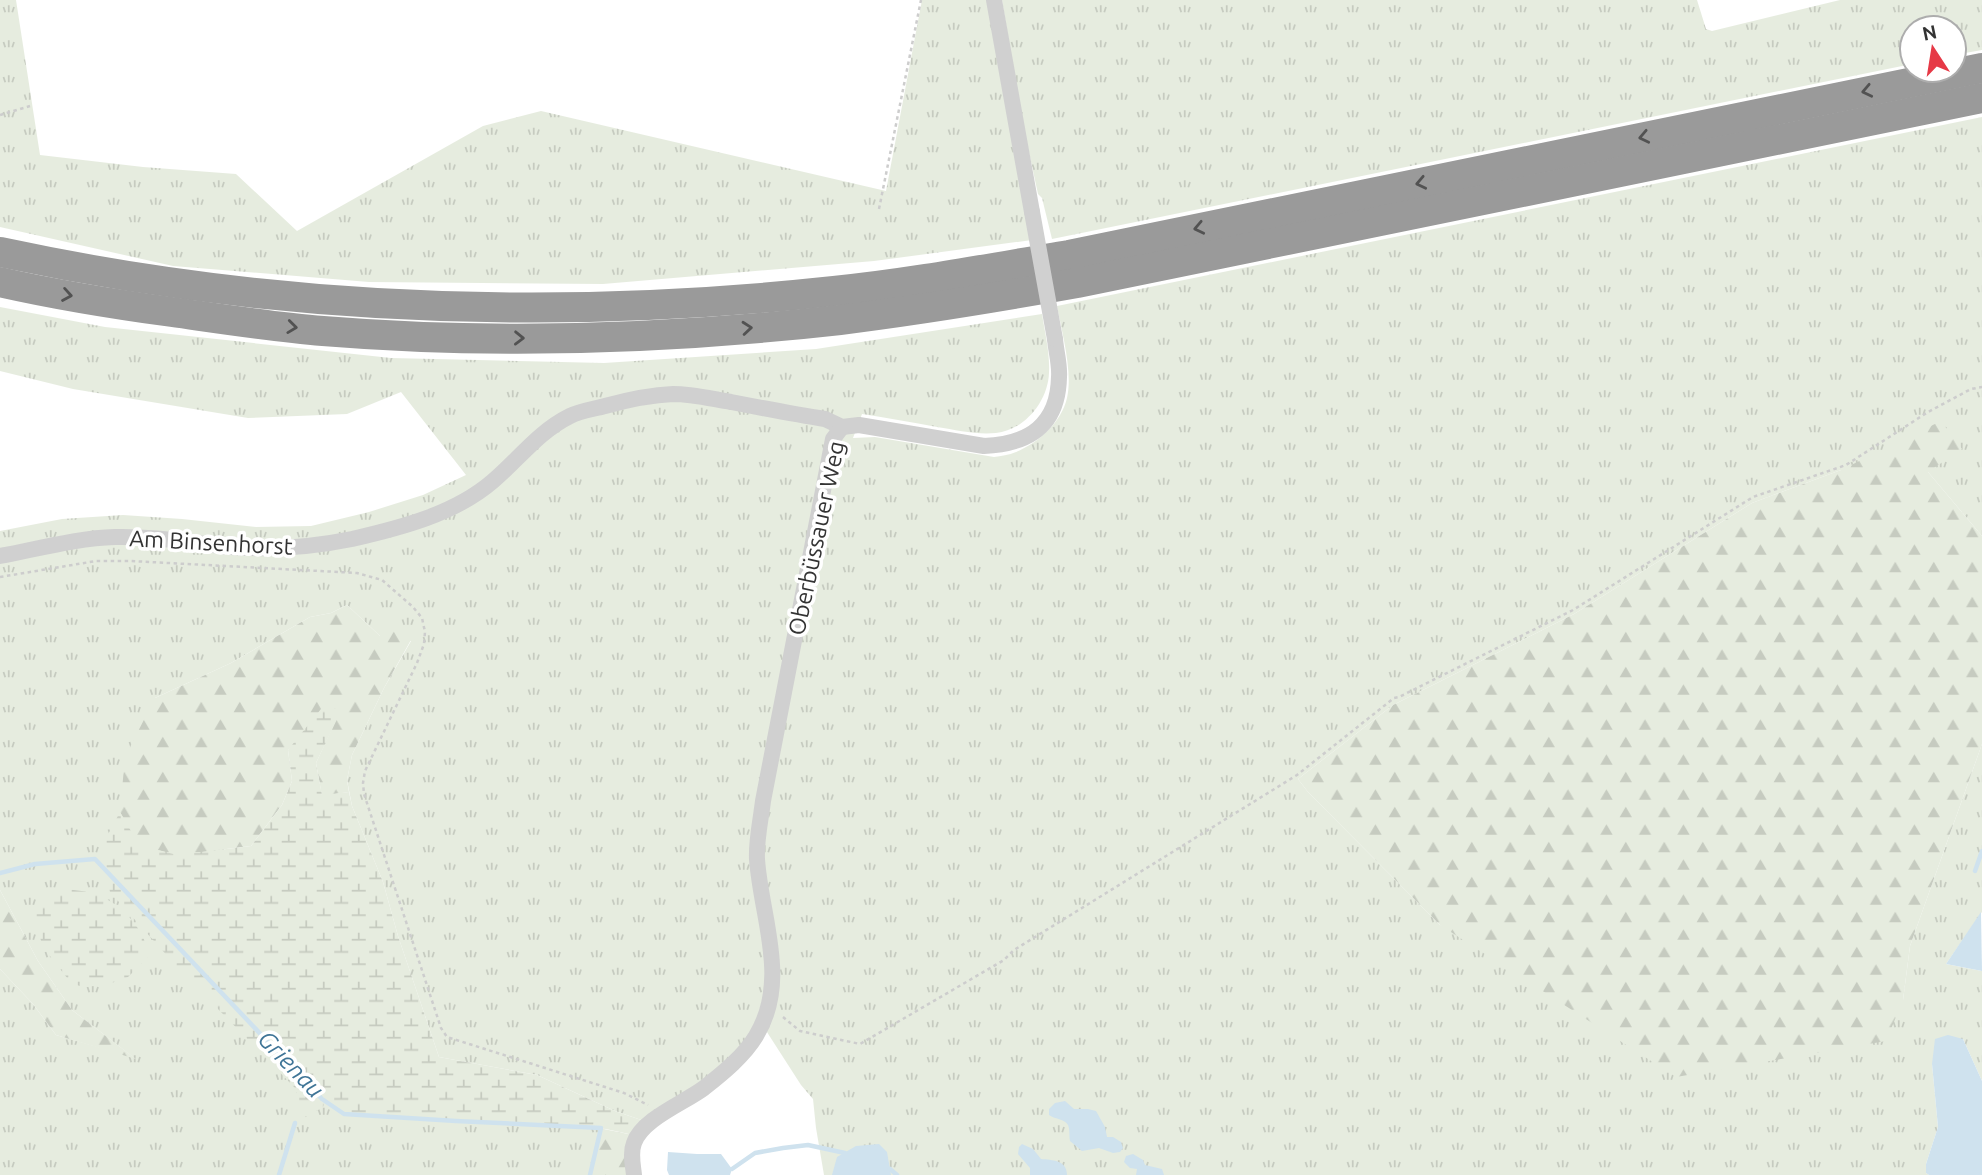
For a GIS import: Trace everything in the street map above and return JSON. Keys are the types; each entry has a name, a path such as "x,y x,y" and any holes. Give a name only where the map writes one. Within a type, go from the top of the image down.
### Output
{"highway":[{"path":"0,252 122,275 223,290 326,301 536,309 720,302 836,291 1069,255 1982,68"},
{"path":"0,282 130,306 323,331 433,336 623,337 840,320 1077,283 1982,98"}],"street":[{"name":"Oberbüssauer Weg","path":"634,1175 634,1143 650,1123 703,1088 741,1056 757,1035 769,1007 774,971 757,857 763,801 833,439 842,427 859,425 984,446 1001,445 1019,441 1034,432 1052,411 1057,397 1059,375 1055,339 994,0"},
{"name":"Am Binsenhorst","path":"0,556 113,537 153,538 267,549 351,539 428,517 478,494 547,430 571,416 652,396 696,396 825,419 842,427"}],"path":[{"path":"880,209 921,0"},
{"path":"0,115 30,106"},
{"path":"769,1007 800,1031 860,1044 1004,960 1014,950 1297,775 1394,698 1573,610 1753,497 1846,466 1928,412 1971,388 1982,387"},
{"path":"0,577 108,561 357,573 382,580 422,618 424,645 365,771 364,794 441,1028 447,1037 624,1093 664,1113"}],"green space":[{"path":"0,0 16,0 40,155 236,174 297,231 483,126 541,111 886,191 922,0 987,0 1032,240 874,261 603,284 369,282 173,266 0,227"},
{"path":"1002,0 1697,0 1706,29 1712,31 1840,0 1982,0 1982,50 1968,52 1968,14 1898,14 1898,67 1052,239 1042,198 1038,194 1022,120"},
{"path":"1982,117 1982,536 1928,472 1841,470 1752,503 1574,614 1393,705 1298,779 1440,925 1903,1000 1910,946 1982,744 1982,912 1946,964 1982,971 1982,1081 1963,1039 1932,1064 1938,1127 1926,1164 1926,1173 1929,1175 824,1175 813,1099 765,1029 650,1123 615,1111 537,1075 439,1057 398,936 383,882 352,806 347,780 352,755 384,688 411,641 380,636 347,605 331,613 310,617 231,663 155,698 345,1114 601,1128 590,1175 0,1175 0,969 33,1004 56,1035 133,1057 72,1010 38,961 0,890 0,531 62,519 123,515 256,527 311,526 423,495 466,475 401,392 347,414 248,418 73,389 0,371 0,307 105,327 391,358 604,363 816,349 1042,314 1049,358 1048,383 1033,412 1016,426 996,433 974,433 862,414 853,438 875,437 994,457 1013,453 1032,443 1048,431 1064,407 1069,376 1057,306"},
{"path":"1941,421 1962,449 1928,472 1982,536 1982,744 1910,946 1903,1000 1886,1041 1676,1077 1440,925 1298,779 1393,705 1574,614 1752,503 1841,470"},
{"path":"347,605 380,636 394,630 411,640 384,688 352,755 347,780 349,792 322,796 316,763 340,711 288,750 292,781 282,805 251,846 177,855 139,845 120,812 125,757 155,698 231,663 310,617 331,613"},
{"path":"325,704 341,711 316,763 322,795 349,792 352,806 383,882 398,936 439,1057 537,1075 615,1111 650,1123 638,1136 601,1128 344,1114 325,1100 323,1107 295,1123 297,1090 179,969 110,892 105,840 120,812 139,845 177,855 251,846 282,805 292,781 288,750"},
{"path":"66,889 97,893 124,910 143,935 148,957 128,977 106,985 83,987 71,983 43,947 34,918 46,899"},
{"path":"0,890 38,961 72,1010 136,1059 56,1035 33,1004 0,969"},
{"path":"599,1128 638,1136 634,1175 589,1175"}],"water":[{"path":"1981,912 1982,971 1946,964"},
{"path":"1948,1035 1963,1039 1982,1081 1982,1175 1926,1173 1926,1164 1938,1127 1932,1064 1935,1039"},
{"path":"1065,1101 1074,1109 1096,1111 1107,1137 1121,1142 1123,1148 1120,1152 1113,1153 1099,1148 1082,1151 1070,1141 1067,1123 1049,1115 1049,1109 1055,1103"},
{"path":"879,1144 887,1152 891,1175 832,1175 837,1157 856,1146"},
{"path":"1022,1144 1033,1149 1041,1159 1062,1164 1067,1175 1030,1175 1030,1168 1018,1154"},
{"path":"668,1152 721,1154 732,1169 730,1175 669,1175"},
{"path":"1133,1154 1143,1160 1145,1165 1162,1169 1164,1175 1136,1175 1137,1169 1130,1168 1124,1162 1126,1156"}],"waterway":[{"path":"1975,871 1982,851"},
{"name":"Grienau","path":"0,873 35,864 95,859 322,1099 344,1114 601,1128 590,1175"},
{"path":"279,1175 295,1123"},
{"path":"732,1169 755,1153 783,1148 808,1145 845,1153"},
{"name":"Grienau","path":"890,1169 897,1175"}]}
